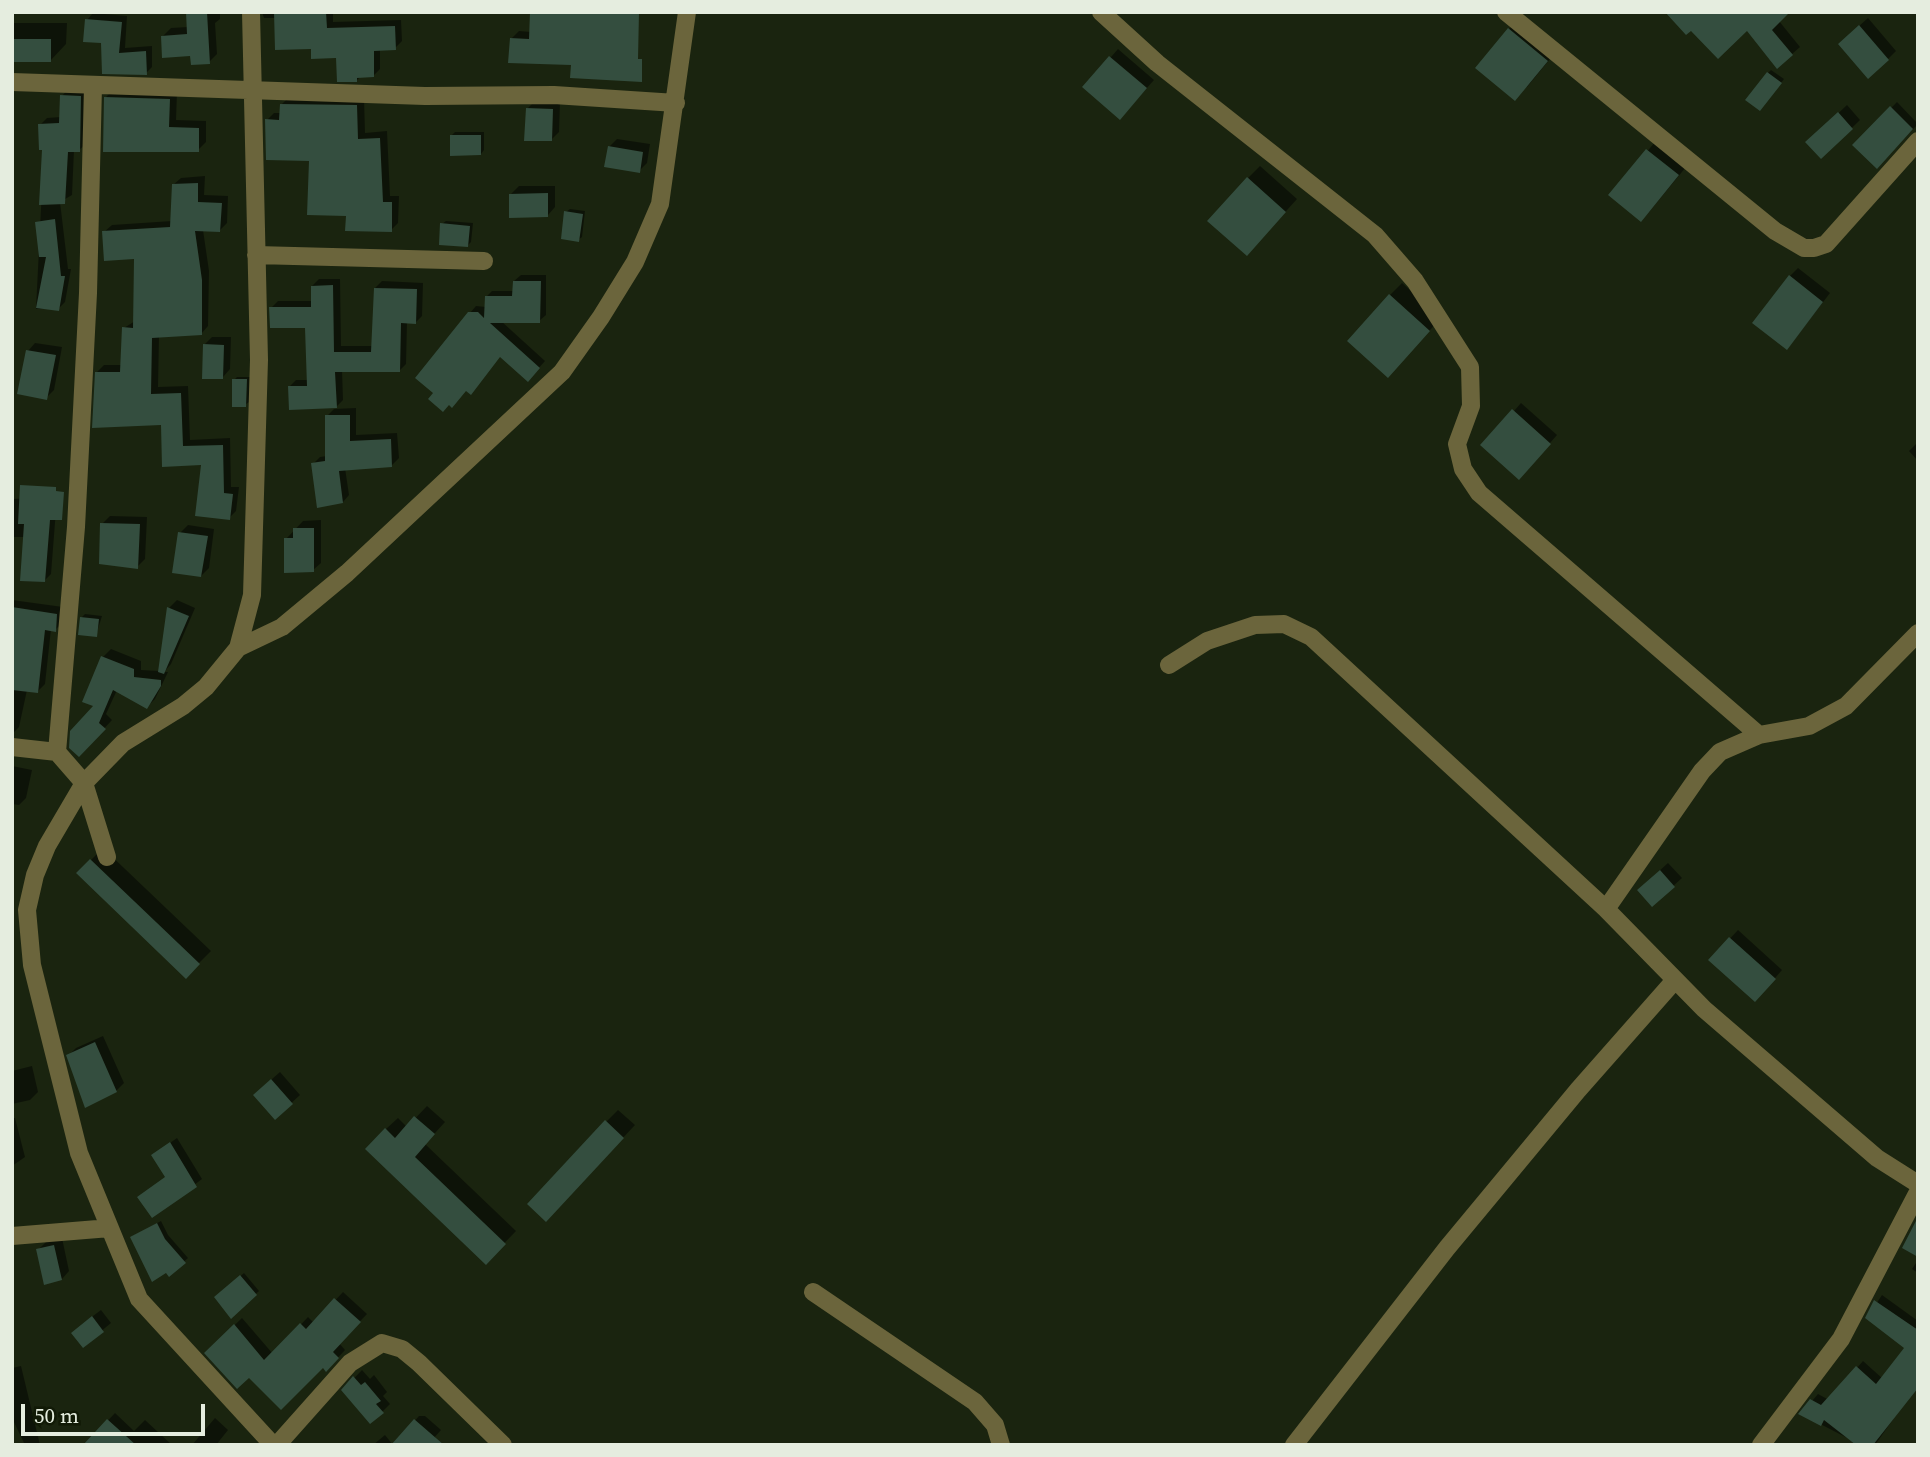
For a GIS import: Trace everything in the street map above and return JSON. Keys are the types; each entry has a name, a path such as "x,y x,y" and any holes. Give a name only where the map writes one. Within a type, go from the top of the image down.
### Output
{"street":[{"path":"251,12 259,360 253,595 238,648 206,687 183,706 123,743 84,783 47,846 35,875 27,910 32,965 79,1153 139,1299 275,1445 350,1363 382,1343 402,1349 419,1363 503,1445"},
{"path":"238,648 282,627 309,608 562,372 635,262 660,204 687,12"},
{"path":"1101,12 1157,64 1375,235 1415,281 1470,367 1471,406 1457,444 1463,469 1479,493 1759,735"},
{"path":"1506,12 1776,230 1804,248 1826,244 1918,141"},
{"path":"12,82 425,96 554,95 676,103"},
{"path":"57,752 76,527 88,293 93,86"},
{"path":"256,256 484,261"},
{"path":"1169,665 1207,641 1255,625 1284,624 1311,637 1606,909 1704,1009 1867,1149 1917,1184 1841,1339 1761,1445"},
{"path":"1606,909 1702,771 1720,752 1759,735 1809,726 1846,706 1918,633"},
{"path":"12,747 57,752 84,783 107,857"},
{"path":"1294,1445 1447,1248 1578,1090 1675,979"},
{"path":"12,1237 110,1228"},
{"path":"813,1292 975,1402 995,1425 1001,1445"}],"building":[{"path":"186,12 207,12 210,64 191,65 190,56 162,58 161,36 187,34"},
{"path":"274,12 326,12 327,28 395,26 396,50 374,51 374,77 357,78 357,82 337,82 336,58 311,59 311,49 275,50"},
{"path":"530,12 639,12 638,59 642,59 642,82 570,78 571,65 508,63 510,38 529,39"},
{"path":"1665,12 1790,12 1772,30 1793,55 1777,69 1747,31 1718,59 1691,31 1686,35"},
{"path":"85,19 122,22 119,53 146,51 147,75 102,74 101,43 83,42"},
{"path":"1859,25 1889,60 1868,79 1838,44"},
{"path":"1508,28 1548,61 1515,101 1475,68"},
{"path":"12,39 51,39 51,62 12,62"},
{"path":"1109,56 1147,88 1120,120 1082,87"},
{"path":"1767,72 1782,83 1760,111 1745,100"},
{"path":"60,95 81,96 80,152 68,152 65,204 39,205 42,150 39,150 38,124 59,123"},
{"path":"104,97 170,99 169,127 199,128 199,152 103,152"},
{"path":"280,104 357,105 358,139 380,138 383,202 392,202 392,232 345,231 346,216 307,215 309,161 266,160 265,119 279,120"},
{"path":"1890,106 1913,129 1877,169 1852,145"},
{"path":"526,108 553,109 552,141 524,141"},
{"path":"1838,112 1853,129 1821,159 1805,142"},
{"path":"450,135 481,135 481,155 450,156"},
{"path":"608,146 643,152 640,173 604,167"},
{"path":"1646,149 1679,175 1641,222 1608,195"},
{"path":"1247,177 1286,212 1247,256 1207,221"},
{"path":"198,183 198,202 222,203 220,232 195,231 202,280 202,335 152,338 151,394 181,393 183,446 223,445 224,493 233,494 230,520 195,516 201,465 162,467 161,425 92,428 95,372 120,372 122,327 133,328 134,259 104,261 102,231 170,227 172,184"},
{"path":"548,193 548,217 509,218 509,194"},
{"path":"564,211 583,214 579,242 561,239"},
{"path":"55,219 61,276 65,276 59,311 36,308 46,257 39,257 35,222"},
{"path":"440,223 470,226 468,247 439,245"},
{"path":"1789,275 1823,302 1787,350 1752,323"},
{"path":"513,281 541,281 540,323 490,323 540,368 528,382 500,357 471,395 466,391 452,408 449,405 443,412 428,399 433,393 415,378 468,312 478,312 484,318 485,296 512,296"},
{"path":"333,285 334,352 371,352 374,288 417,289 416,324 401,323 400,372 335,372 337,408 289,410 288,386 307,386 305,328 270,328 269,307 311,307 311,286"},
{"path":"1389,294 1430,331 1388,378 1347,341"},
{"path":"203,344 224,345 223,379 202,379"},
{"path":"26,350 56,355 47,400 17,394"},
{"path":"232,379 247,379 246,407 232,407"},
{"path":"1512,409 1551,444 1519,480 1480,445"},
{"path":"325,415 350,415 350,441 391,439 392,467 339,471 343,503 317,508 311,463 325,461"},
{"path":"20,485 56,487 56,491 64,492 62,520 50,520 45,582 20,581 24,524 18,524"},
{"path":"100,523 140,524 138,569 99,564"},
{"path":"293,528 314,528 314,572 284,573 284,538 293,538"},
{"path":"178,532 208,536 201,577 172,573"},
{"path":"12,607 57,614 56,632 45,630 38,693 12,690"},
{"path":"167,607 189,616 164,674 158,672"},
{"path":"80,617 99,619 97,637 78,635"},
{"path":"101,656 134,669 134,677 161,680 161,686 147,709 113,690 99,723 106,729 79,757 69,748 70,731 93,706 82,702"},
{"path":"90,859 200,964 186,979 76,873"},
{"path":"1660,870 1675,887 1652,907 1637,890"},
{"path":"1729,937 1776,979 1755,1002 1708,960"},
{"path":"95,1042 117,1092 85,1108 66,1055"},
{"path":"271,1079 293,1104 275,1120 253,1095"},
{"path":"414,1116 435,1134 415,1157 506,1244 486,1265 365,1149 385,1128 395,1138"},
{"path":"605,1120 624,1138 546,1222 527,1204"},
{"path":"170,1142 197,1187 152,1218 137,1197 165,1177 151,1155"},
{"path":"1918,1217 1918,1257 1902,1248"},
{"path":"157,1223 165,1239 186,1263 169,1277 166,1273 152,1282 130,1237"},
{"path":"54,1245 62,1280 44,1285 36,1249"},
{"path":"240,1275 257,1295 231,1319 214,1297"},
{"path":"334,1298 361,1322 333,1352 339,1358 326,1372 323,1368 281,1410 249,1378 237,1389 204,1353 234,1324 264,1360 300,1323 306,1329"},
{"path":"1874,1300 1918,1330 1918,1388 1873,1445 1856,1445 1824,1420 1821,1426 1798,1414 1810,1399 1821,1405 1856,1366 1876,1384 1904,1348 1865,1318"},
{"path":"92,1316 104,1332 83,1348 71,1333"},
{"path":"353,1376 361,1385 365,1382 381,1401 376,1404 384,1413 370,1424 341,1390"},
{"path":"107,1419 136,1445 83,1445"},
{"path":"414,1419 444,1445 391,1445"}]}
